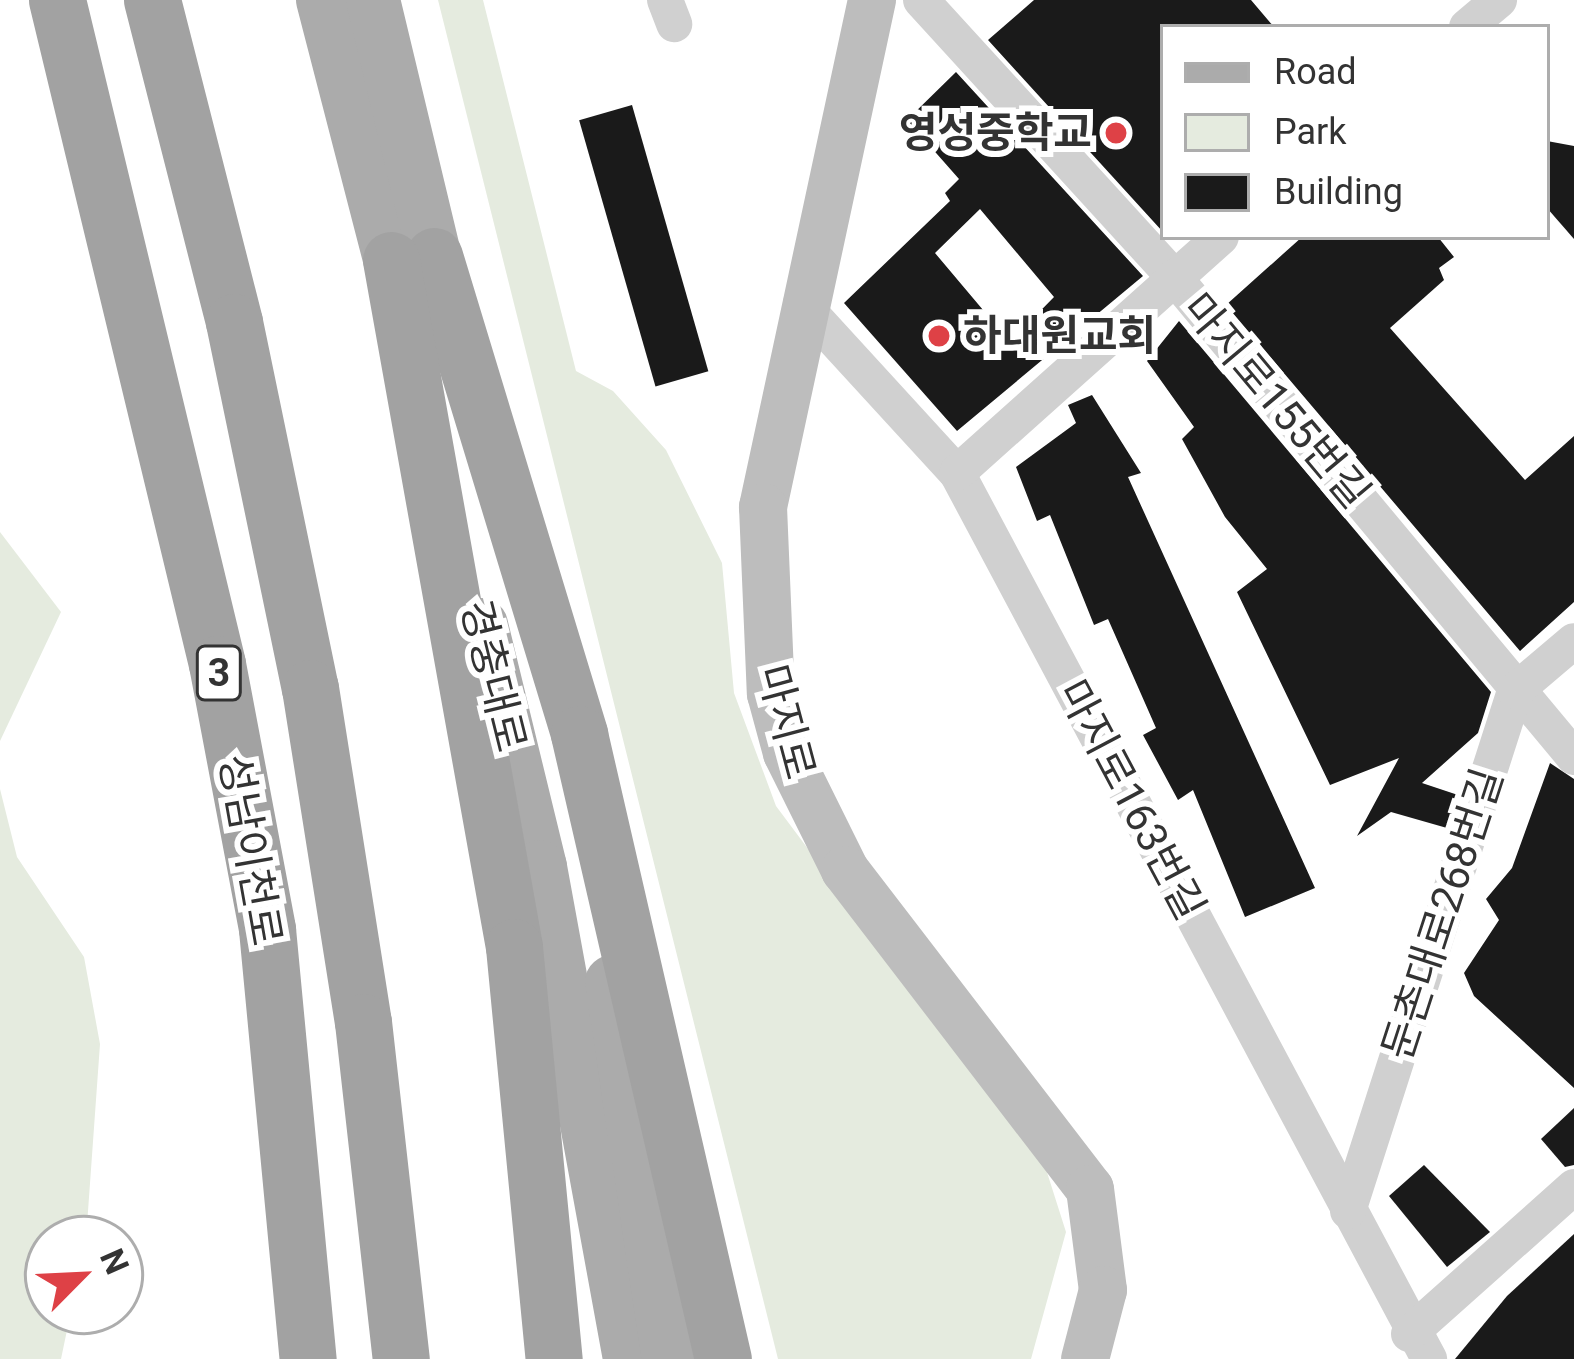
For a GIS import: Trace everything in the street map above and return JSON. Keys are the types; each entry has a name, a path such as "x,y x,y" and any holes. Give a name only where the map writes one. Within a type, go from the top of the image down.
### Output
{"highway":[{"name":"성남이천로","path":"57,0 218,664 262,907 308,1359"},
{"name":"성남이천로","path":"152,0 234,322 310,688 363,1022 401,1359"},
{"path":"412,258 514,946 554,1359"},
{"path":"412,258 579,734 723,1359"}],"main road":[{"name":"경충대로","path":"323,0 412,258 615,994 669,1359"},
{"name":"경충대로","path":"374,0 412,258 540,867 630,1359"},
{"name":"마지로","path":"872,0 801,303 763,507 771,694 787,754 845,870 1090,1189 1102,1290 1085,1359"}],"street":[{"name":"마지로155번길","path":"921,0 1174,277 1574,757"},
{"path":"1471,24 1499,0"},
{"path":"958,473 1217,240"},
{"name":"마지로163번길","path":"801,303 958,473 1419,1346 1574,1186"},
{"path":"1515,691 1574,641"},
{"name":"둔촌대로268번길","path":"1348,1210 1515,691"}],"green space":[{"path":"438,0 483,0 576,371 613,391 666,450 722,563 734,693 776,806 1045,1166 1066,1232 1031,1359 778,1359"},
{"path":"0,532 61,612 0,741"},
{"path":"0,789 17,857 84,957 100,1044 88,1215 24,1215 24,1335 66,1335 61,1359 0,1359"}],"building":[{"name":"영성중학교","path":"1034,0 1251,0 1271,24 1160,24 1160,229 988,40"},
{"path":"956,72 1143,276 957,431 844,303 950,201 945,193 959,179 907,120","holes":["980,209 1054,297 1010,342 935,253"]},
{"path":"632,105 708,371 655,386 579,120"},
{"path":"1550,142 1574,146 1574,239 1550,211"},
{"path":"1299,240 1440,240 1454,257 1439,268 1444,280 1390,328 1525,480 1574,436 1574,602 1520,651 1226,305"},
{"path":"1179,321 1491,692 1478,733 1422,783 1458,795 1447,828 1391,812 1357,836 1399,758 1330,785 1237,592 1267,569 1225,517 1182,439 1194,427 1147,361"},
{"path":"1092,395 1141,473 1128,477 1315,888 1245,917 1193,790 1178,800 1143,735 1156,728 1108,619 1094,625 1050,515 1037,521 1016,467 1076,423 1068,405"},
{"path":"1550,763 1574,779 1574,1088 1474,996 1464,973 1499,920 1486,899 1512,868"},
{"path":"1574,1108 1574,1165 1565,1167 1541,1139"},
{"path":"1424,1165 1490,1232 1447,1267 1389,1196"},
{"path":"1574,1234 1574,1359 1455,1359 1507,1296"}],"place":[{"name":"영성중학교","path":"1116,133"},
{"name":"하대원교회","path":"939,336"}]}
